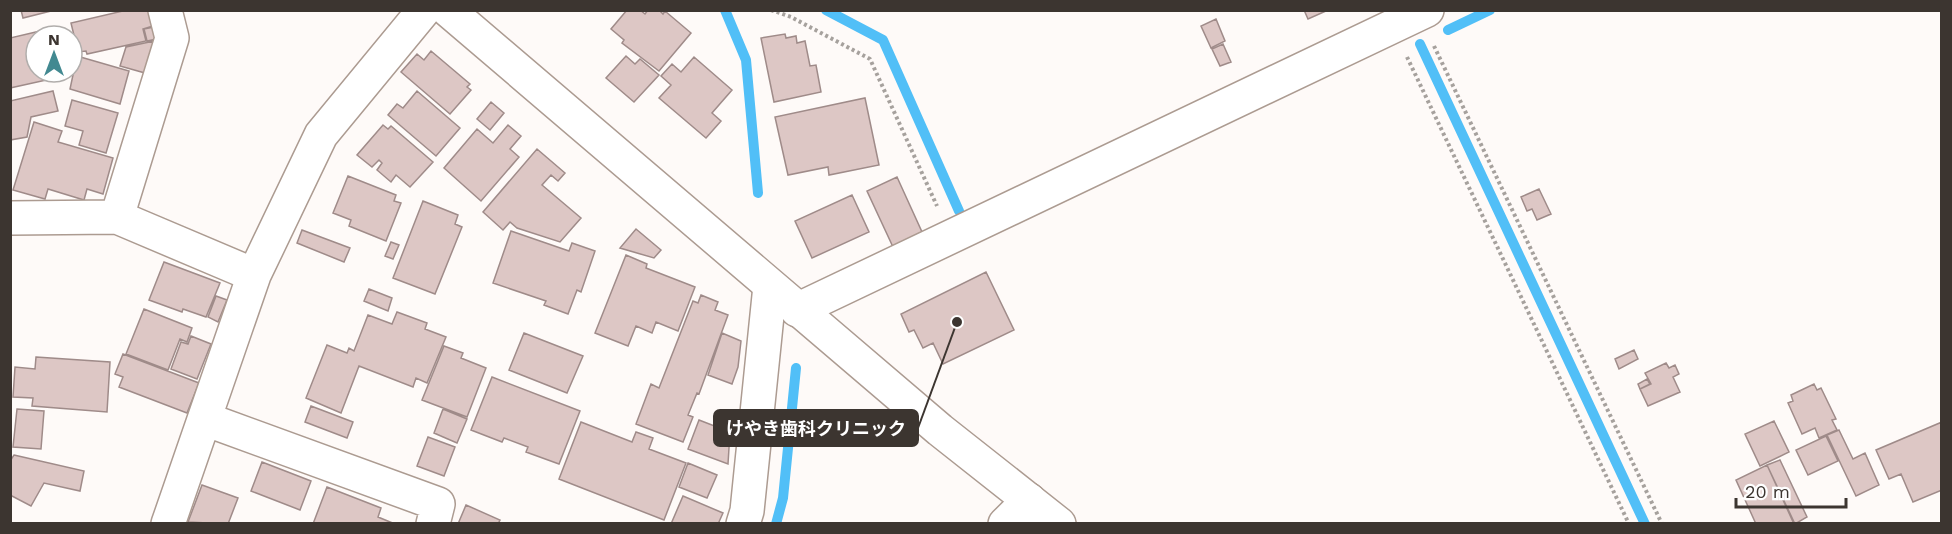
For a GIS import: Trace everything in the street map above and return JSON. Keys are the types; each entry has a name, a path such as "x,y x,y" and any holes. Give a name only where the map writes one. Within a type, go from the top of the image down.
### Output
{"street":[{"path":"117,217 172,38 165,10"},
{"path":"168,524 254,275 321,135 424,10"},
{"path":"448,10 797,310 940,430 1059,524"},
{"path":"797,310 1413,18"},
{"path":"10,218 117,217 254,275"},
{"path":"743,524 747,511 770,286"},
{"path":"205,419 438,504 433,524"},
{"path":"1005,524 1029,500"}],"path":[{"path":"771,10 791,17 870,58 951,237"},
{"path":"1413,18 1629,524"},
{"path":"1413,18 1662,524"}],"building":[{"path":"21,10 55,10 23,18"},
{"path":"127,10 150,10 153,26 143,29 146,41 87,54 84,51 84,24 71,23"},
{"path":"627,10 640,10 645,14 648,10 659,10 663,14 665,11 691,33 659,71 622,43 624,40 611,29"},
{"path":"1304,10 1326,10 1326,11 1308,19"},
{"path":"1216,19 1225,41 1211,48 1201,26"},
{"path":"154,27 157,39 147,41 144,29"},
{"path":"785,34 786,38 796,36 797,43 805,41 810,66 816,65 821,92 774,102 761,38"},
{"path":"24,35 24,84 28,84 10,88 10,38"},
{"path":"154,41 145,73 120,66 126,47"},
{"path":"1223,44 1231,62 1220,66 1212,49"},
{"path":"431,51 470,84 467,87 471,90 450,114 401,72 417,54 424,60"},
{"path":"626,56 635,64 640,59 659,75 634,102 606,78"},
{"path":"694,57 732,90 712,113 721,121 706,138 659,98 671,85 661,76 672,64 681,72"},
{"path":"84,58 129,71 120,104 70,89 71,84 84,84"},
{"path":"53,91 58,111 31,117 27,137 10,140 10,101"},
{"path":"417,91 460,128 436,156 388,115 397,104 403,108"},
{"path":"865,98 879,165 829,175 828,167 788,175 775,117"},
{"path":"72,100 118,113 106,153 79,145 83,131 65,126"},
{"path":"491,102 504,113 490,130 477,119"},
{"path":"34,122 62,131 58,142 113,158 103,194 87,189 84,200 48,189 45,199 13,190"},
{"path":"383,125 388,129 391,126 433,162 410,187 396,175 391,182 377,170 382,163 379,160 372,167 357,155"},
{"path":"508,125 521,136 510,149 519,157 481,201 444,168 477,129 493,143"},
{"path":"537,149 565,173 558,181 551,175 542,185 581,218 560,242 517,228 510,222 503,230 483,212"},
{"path":"348,176 396,195 394,201 401,203 386,241 349,226 351,220 333,213"},
{"path":"897,177 922,232 893,247 867,191"},
{"path":"1539,189 1551,214 1537,220 1532,209 1527,211 1521,197"},
{"path":"852,195 869,232 812,258 795,221"},
{"path":"423,201 458,215 455,224 462,227 435,294 393,278"},
{"path":"636,229 661,250 654,258 620,248"},
{"path":"302,230 350,248 344,262 297,243"},
{"path":"511,231 569,251 572,243 595,251 581,292 577,290 568,314 544,305 546,301 493,283"},
{"path":"391,242 399,245 393,259 385,256"},
{"path":"626,255 647,264 646,268 695,287 678,331 656,322 652,333 636,326 628,346 595,333"},
{"path":"164,262 220,283 206,317 183,309 182,312 149,300"},
{"path":"986,272 1014,330 943,364 933,343 923,348 914,330 909,332 901,314"},
{"path":"369,289 392,298 388,311 364,301"},
{"path":"701,295 718,302 715,310 728,315 699,394 697,393 688,415 693,417 683,442 636,424 651,384 659,388 693,301 698,303"},
{"path":"216,296 227,300 218,322 208,317"},
{"path":"144,309 192,328 187,342 180,339 168,370 126,354"},
{"path":"397,312 427,323 425,329 446,337 427,383 416,378 413,387 359,366 341,413 306,398 327,345 347,353 349,348 354,351 368,315 392,324"},
{"path":"524,333 583,356 567,393 509,370"},
{"path":"722,333 741,341 738,367 732,384 708,375"},
{"path":"191,336 211,344 197,379 171,369 181,342 188,344"},
{"path":"444,346 463,353 461,358 486,368 467,417 422,400"},
{"path":"1634,350 1638,359 1619,369 1615,359"},
{"path":"123,354 199,383 187,413 119,387 123,377 115,374"},
{"path":"36,357 110,362 107,412 32,406 33,398 13,397 15,367 35,369"},
{"path":"1666,363 1669,368 1675,365 1679,374 1673,377 1680,392 1648,406 1640,389 1651,384 1645,373"},
{"path":"492,377 580,411 559,464 526,452 528,447 504,438 502,442 471,430"},
{"path":"1647,379 1650,384 1640,389 1638,384"},
{"path":"1814,384 1817,390 1821,388 1836,419 1832,420 1837,430 1819,438 1815,428 1802,434 1788,403 1793,401 1791,395"},
{"path":"311,406 353,422 347,438 305,422"},
{"path":"17,409 44,411 41,449 13,447"},
{"path":"443,409 467,419 457,443 434,433"},
{"path":"699,420 730,432 728,464 688,449"},
{"path":"1774,421 1789,452 1760,466 1745,434"},
{"path":"581,422 632,442 636,432 653,438 649,449 686,463 664,520 559,479"},
{"path":"1942,422 1942,490 1913,502 1901,474 1889,479 1876,450"},
{"path":"1839,430 1853,459 1865,453 1879,485 1856,496 1827,435"},
{"path":"1826,436 1838,461 1808,475 1796,450"},
{"path":"428,437 455,447 444,476 417,466"},
{"path":"14,455 84,471 80,491 44,483 31,506 10,495 10,461"},
{"path":"1780,460 1807,517 1795,524 1767,465"},
{"path":"262,462 311,481 300,510 251,491"},
{"path":"688,463 717,475 707,498 679,487"},
{"path":"1767,465 1794,524 1756,524 1736,480"},
{"path":"202,485 238,498 228,524 188,522"},
{"path":"327,487 381,508 378,517 395,524 313,524"},
{"path":"683,496 723,513 718,524 671,524"},
{"path":"466,505 500,520 498,524 458,524"}],"waterway":[{"path":"725,10 746,60 758,193"},
{"path":"826,10 883,40 959,211"},
{"path":"1448,30 1490,10"},
{"path":"1420,44 1645,524"},
{"path":"776,524 783,498 796,368"}],"place":[{"name":"けやき歯科クリニック","path":"957,322"}]}
